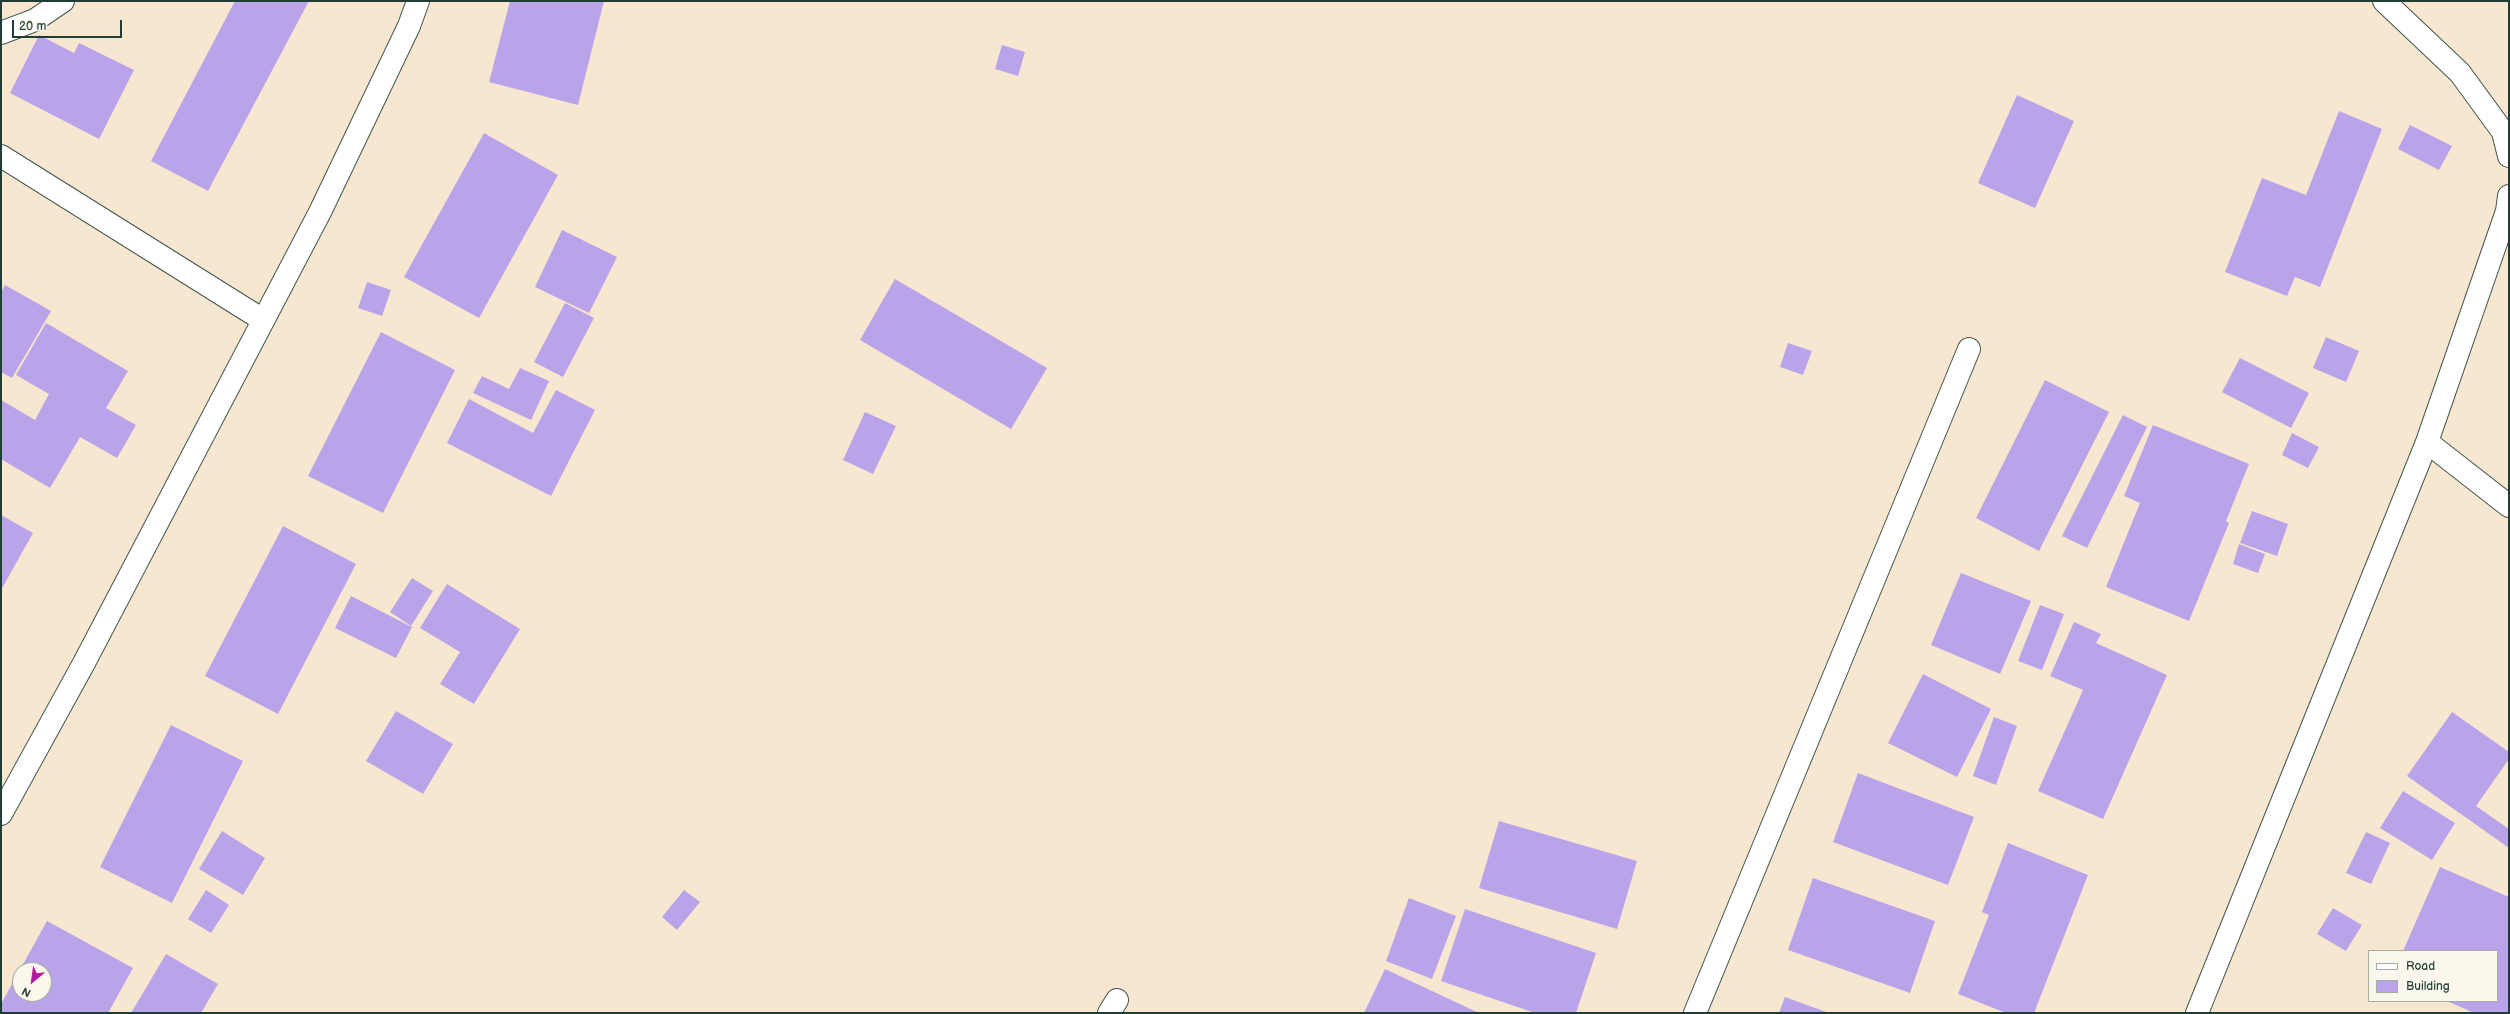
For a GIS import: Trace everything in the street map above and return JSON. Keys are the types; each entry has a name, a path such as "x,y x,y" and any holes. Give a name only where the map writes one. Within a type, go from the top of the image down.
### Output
{"street":[{"path":"1,33 35,20 63,1"},
{"path":"1,814 84,663 262,320 320,212 409,26 418,1"},
{"path":"2384,1 2460,73 2503,132 2509,156"},
{"path":"1,156 262,320"},
{"path":"2197,1013 2427,442 2508,206"},
{"path":"1695,1013 1969,349"},
{"path":"2427,442 2509,506"}],"building":[{"path":"235,1 309,1 208,191 151,161"},
{"path":"510,1 604,1 578,105 489,82"},
{"path":"39,35 74,53 79,43 134,70 99,139 10,93"},
{"path":"1002,45 1025,52 1018,76 995,69"},
{"path":"2017,95 2074,121 2035,208 1978,183"},
{"path":"2339,111 2382,129 2320,287 2295,277 2287,296 2225,272 2262,178 2306,195"},
{"path":"2410,125 2452,146 2439,170 2398,149"},
{"path":"484,133 558,175 479,318 404,277"},
{"path":"562,230 617,257 589,313 535,287"},
{"path":"895,279 1047,368 1011,429 860,340"},
{"path":"367,282 391,290 382,316 358,308"},
{"path":"5,285 51,311 12,378 1,372 1,292"},
{"path":"565,303 594,318 563,377 534,362"},
{"path":"46,323 128,371 106,408 136,425 117,458 80,437 50,488 1,459 1,400 35,420 49,394 16,375"},
{"path":"381,332 455,370 383,513 308,476"},
{"path":"2326,337 2359,351 2346,382 2313,368"},
{"path":"1788,343 1812,351 1803,375 1780,367"},
{"path":"2240,358 2309,393 2291,428 2222,392"},
{"path":"520,368 549,381 531,420 473,393 482,376 509,389"},
{"path":"2045,380 2109,412 2039,551 1976,518"},
{"path":"556,390 595,410 551,496 447,443 469,399 533,433"},
{"path":"865,412 896,426 873,474 843,460"},
{"path":"2123,415 2147,427 2087,548 2062,536"},
{"path":"2153,425 2249,464 2226,521 2229,523 2189,621 2106,587 2140,503 2124,496"},
{"path":"2292,433 2319,447 2308,468 2282,455"},
{"path":"2252,511 2288,524 2277,556 2240,543"},
{"path":"1,515 33,533 1,590"},
{"path":"283,526 356,564 278,714 205,676"},
{"path":"2239,544 2265,554 2258,573 2233,564"},
{"path":"1961,573 2031,601 2000,674 1931,645"},
{"path":"412,578 433,591 411,626 390,612"},
{"path":"447,584 520,629 474,704 440,684 460,652 420,628"},
{"path":"351,596 412,627 396,658 335,628"},
{"path":"2040,605 2064,614 2042,670 2018,661"},
{"path":"2074,622 2101,634 2096,643 2167,675 2103,819 2038,791 2083,690 2050,676"},
{"path":"1923,674 1991,709 1957,777 1888,743"},
{"path":"396,711 453,744 423,794 366,761"},
{"path":"2452,712 2509,752 2509,759 2476,806 2509,829 2509,848 2407,776"},
{"path":"1994,717 2017,726 1996,785 1973,776"},
{"path":"171,725 243,761 172,903 100,867"},
{"path":"1858,773 1974,817 1948,885 1833,842"},
{"path":"2403,791 2455,823 2432,860 2380,828"},
{"path":"1499,821 1637,861 1617,929 1479,888"},
{"path":"222,831 265,858 243,895 199,869"},
{"path":"2366,832 2390,843 2371,884 2346,873"},
{"path":"2008,843 2088,875 2034,1013 2006,1013 1958,994 1989,915 1982,912"},
{"path":"2440,867 2509,897 2509,1013 2474,1013 2449,1002 2498,1002 2498,950 2403,950"},
{"path":"1813,878 1935,921 1910,993 1788,950"},
{"path":"206,890 229,905 211,933 188,919"},
{"path":"684,890 700,902 677,930 662,917"},
{"path":"1409,898 1456,916 1432,979 1386,961"},
{"path":"2333,908 2362,925 2346,951 2317,934"},
{"path":"1465,909 1596,953 1576,1013 1535,1013 1441,981"},
{"path":"47,921 133,968 108,1013 1,1013 1,1004 12,984 12,1002 52,1002 52,962 24,962"},
{"path":"166,954 218,984 201,1013 131,1013"},
{"path":"1385,969 1479,1013 1364,1013"},
{"path":"1785,997 1829,1013 1779,1013"}]}
